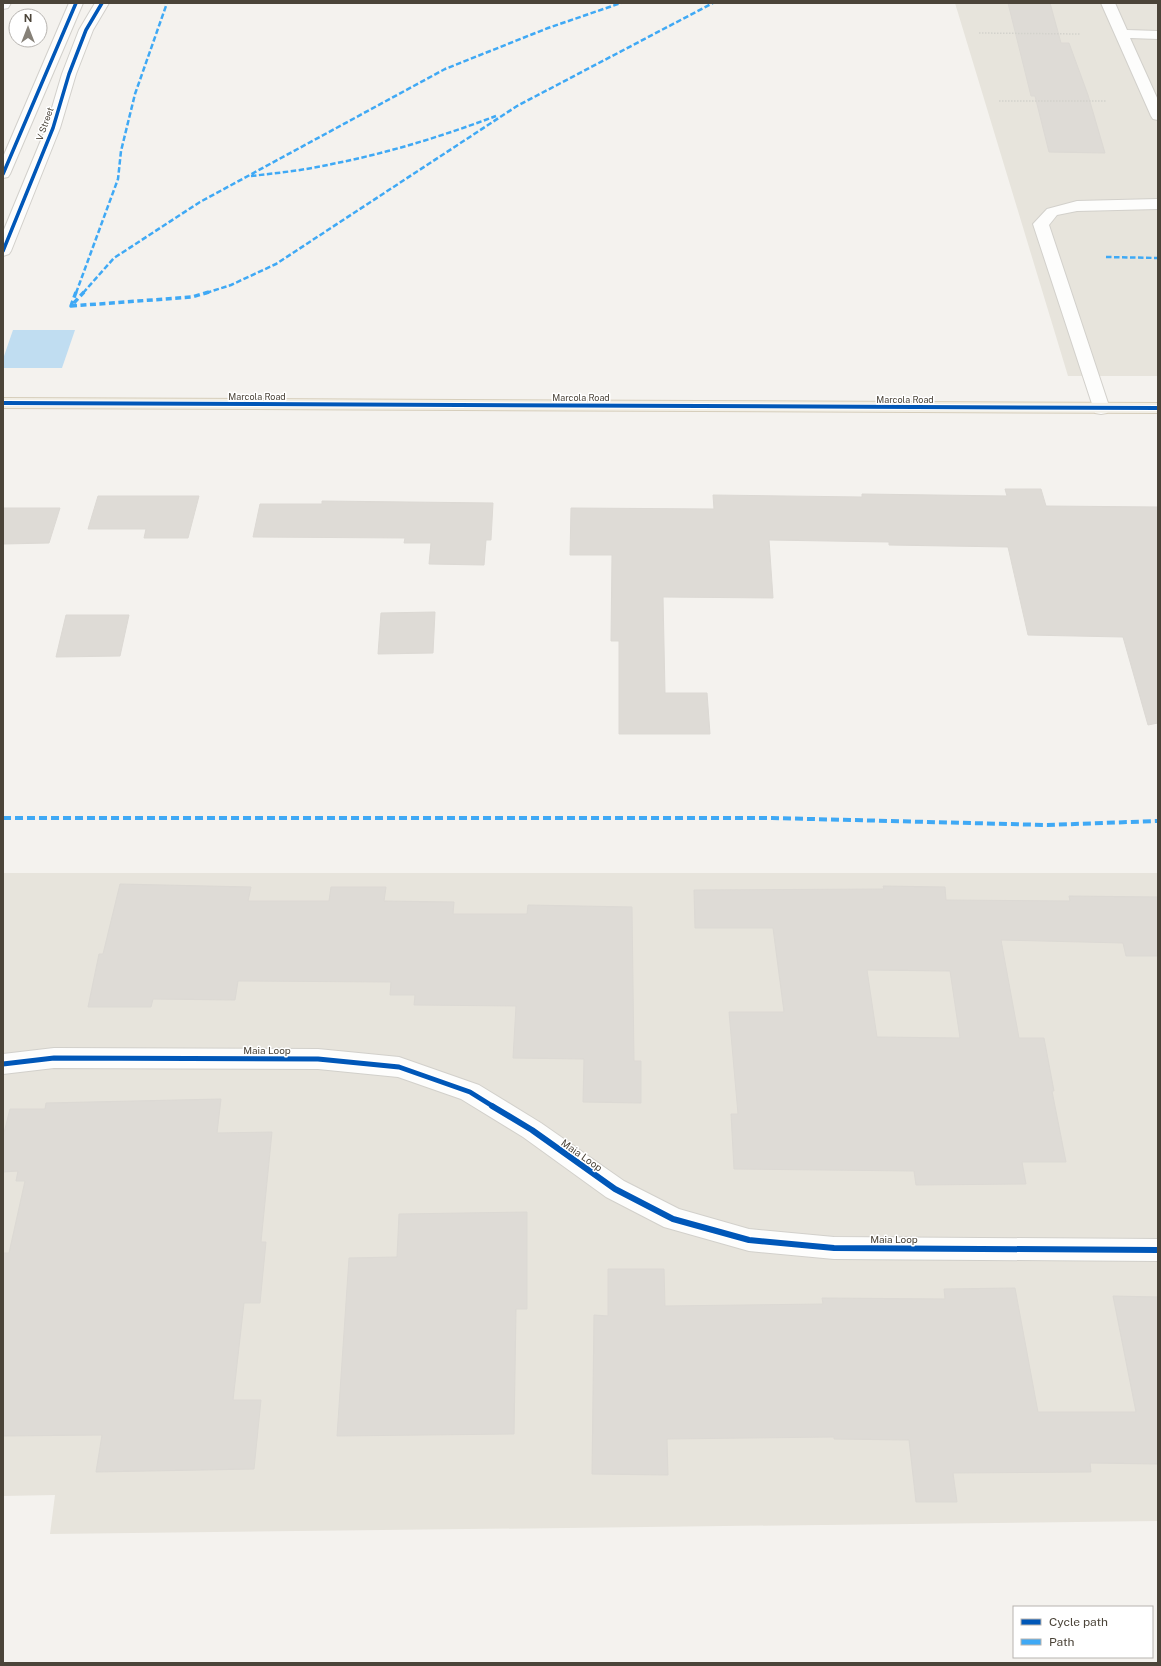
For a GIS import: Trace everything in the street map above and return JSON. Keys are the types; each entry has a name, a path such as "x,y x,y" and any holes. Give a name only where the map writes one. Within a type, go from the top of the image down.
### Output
{"main road":[{"name":"Marcola Road","path":"3,403 1101,409 1158,408"}],"street":[{"name":"V Street","path":"3,174 76,3"},
{"name":"V Street","path":"3,250 53,128 69,74 86,30 102,3"},
{"path":"1108,3 1158,116"},
{"path":"1122,34 1158,35"},
{"path":"1101,409 1041,224 1052,212 1077,206 1158,204"},
{"name":"Maia Loop","path":"3,1064 54,1058 318,1059 399,1067 470,1092 532,1130 615,1189 673,1219 750,1240 834,1248 1158,1250"}],"path":[{"path":"979,33 1080,34"},
{"path":"999,101 1107,101"}],"shaded area":[{"path":"955,3 1158,3 1158,376 1068,376"},
{"path":"3,873 1158,873 1158,1521 50,1534 55,1495 3,1496"}],"water":[{"path":"13,330 75,330 62,368 3,368 3,359"}],"building":[{"path":"1008,3 1050,3 1061,43 1069,43 1088,95 1105,153 1049,152 1035,96 1031,96"},
{"path":"1005,489 1041,489 1046,506 1158,507 1158,723 1148,725 1123,637 1028,635 1008,547 889,545 889,542 769,540 773,598 663,597 665,693 707,693 710,734 619,734 619,641 611,641 612,555 570,555 571,508 714,509 713,495 862,497 862,494 1007,496"},
{"path":"98,496 199,496 188,538 144,538 146,529 88,529"},
{"path":"322,501 493,503 491,540 486,540 484,565 429,564 431,543 404,543 405,538 253,537 260,504 322,504"},
{"path":"3,508 60,508 49,543 3,544"},
{"path":"435,612 433,653 378,654 381,613"},
{"path":"66,615 129,615 120,656 56,657"},
{"path":"120,884 251,887 248,901 329,901 331,887 386,887 384,901 454,902 453,914 527,914 528,905 632,907 634,1061 641,1061 641,1103 583,1102 584,1059 513,1058 516,1006 414,1005 415,995 390,995 391,982 238,981 235,1000 153,999 151,1007 88,1007 99,954 103,954"},
{"path":"883,886 945,887 946,900 1070,901 1069,896 1158,897 1158,956 1126,956 1123,943 1001,940 1019,1038 1044,1038 1054,1091 1052,1091 1066,1162 1022,1162 1026,1184 916,1185 914,1171 734,1169 731,1114 738,1114 729,1012 784,1012 773,928 695,928 694,890 884,889","holes":["867,970 950,971 960,1038 877,1037"]},
{"path":"221,1099 217,1133 272,1132 261,1242 266,1242 260,1303 244,1303 233,1400 261,1400 254,1469 96,1472 102,1435 3,1436 3,1253 9,1253 25,1181 16,1181 18,1171 3,1172 3,1137 10,1109 45,1109 46,1103"},
{"path":"527,1212 527,1309 516,1309 514,1434 337,1436 349,1258 397,1257 399,1214"},
{"path":"608,1269 664,1269 665,1306 823,1304 822,1298 945,1299 944,1289 1015,1288 1038,1412 1136,1412 1113,1296 1158,1297 1158,1464 1090,1463 1091,1472 953,1473 957,1502 916,1502 909,1440 834,1439 834,1437 667,1439 668,1475 592,1474 594,1315 608,1316"}],"marked path":[{"path":"167,3 135,94 121,151 118,179 71,306 114,258 200,202 445,69 548,28 621,3"},
{"path":"71,306 192,297 231,285 276,264 517,106 713,3"},
{"path":"251,176 321,167 344,162 440,136 496,116"},
{"path":"1106,257 1158,258"},
{"path":"3,818 772,818 1047,825 1158,821"}],"cycle path":[{"path":"3,174 76,3"},
{"path":"3,251 53,128 69,74 86,30 102,3"},
{"path":"3,403 1158,408"},
{"path":"3,1064 54,1058 318,1059 399,1067 470,1092 532,1130 615,1189 673,1219 749,1240 834,1248 1158,1250"}]}
